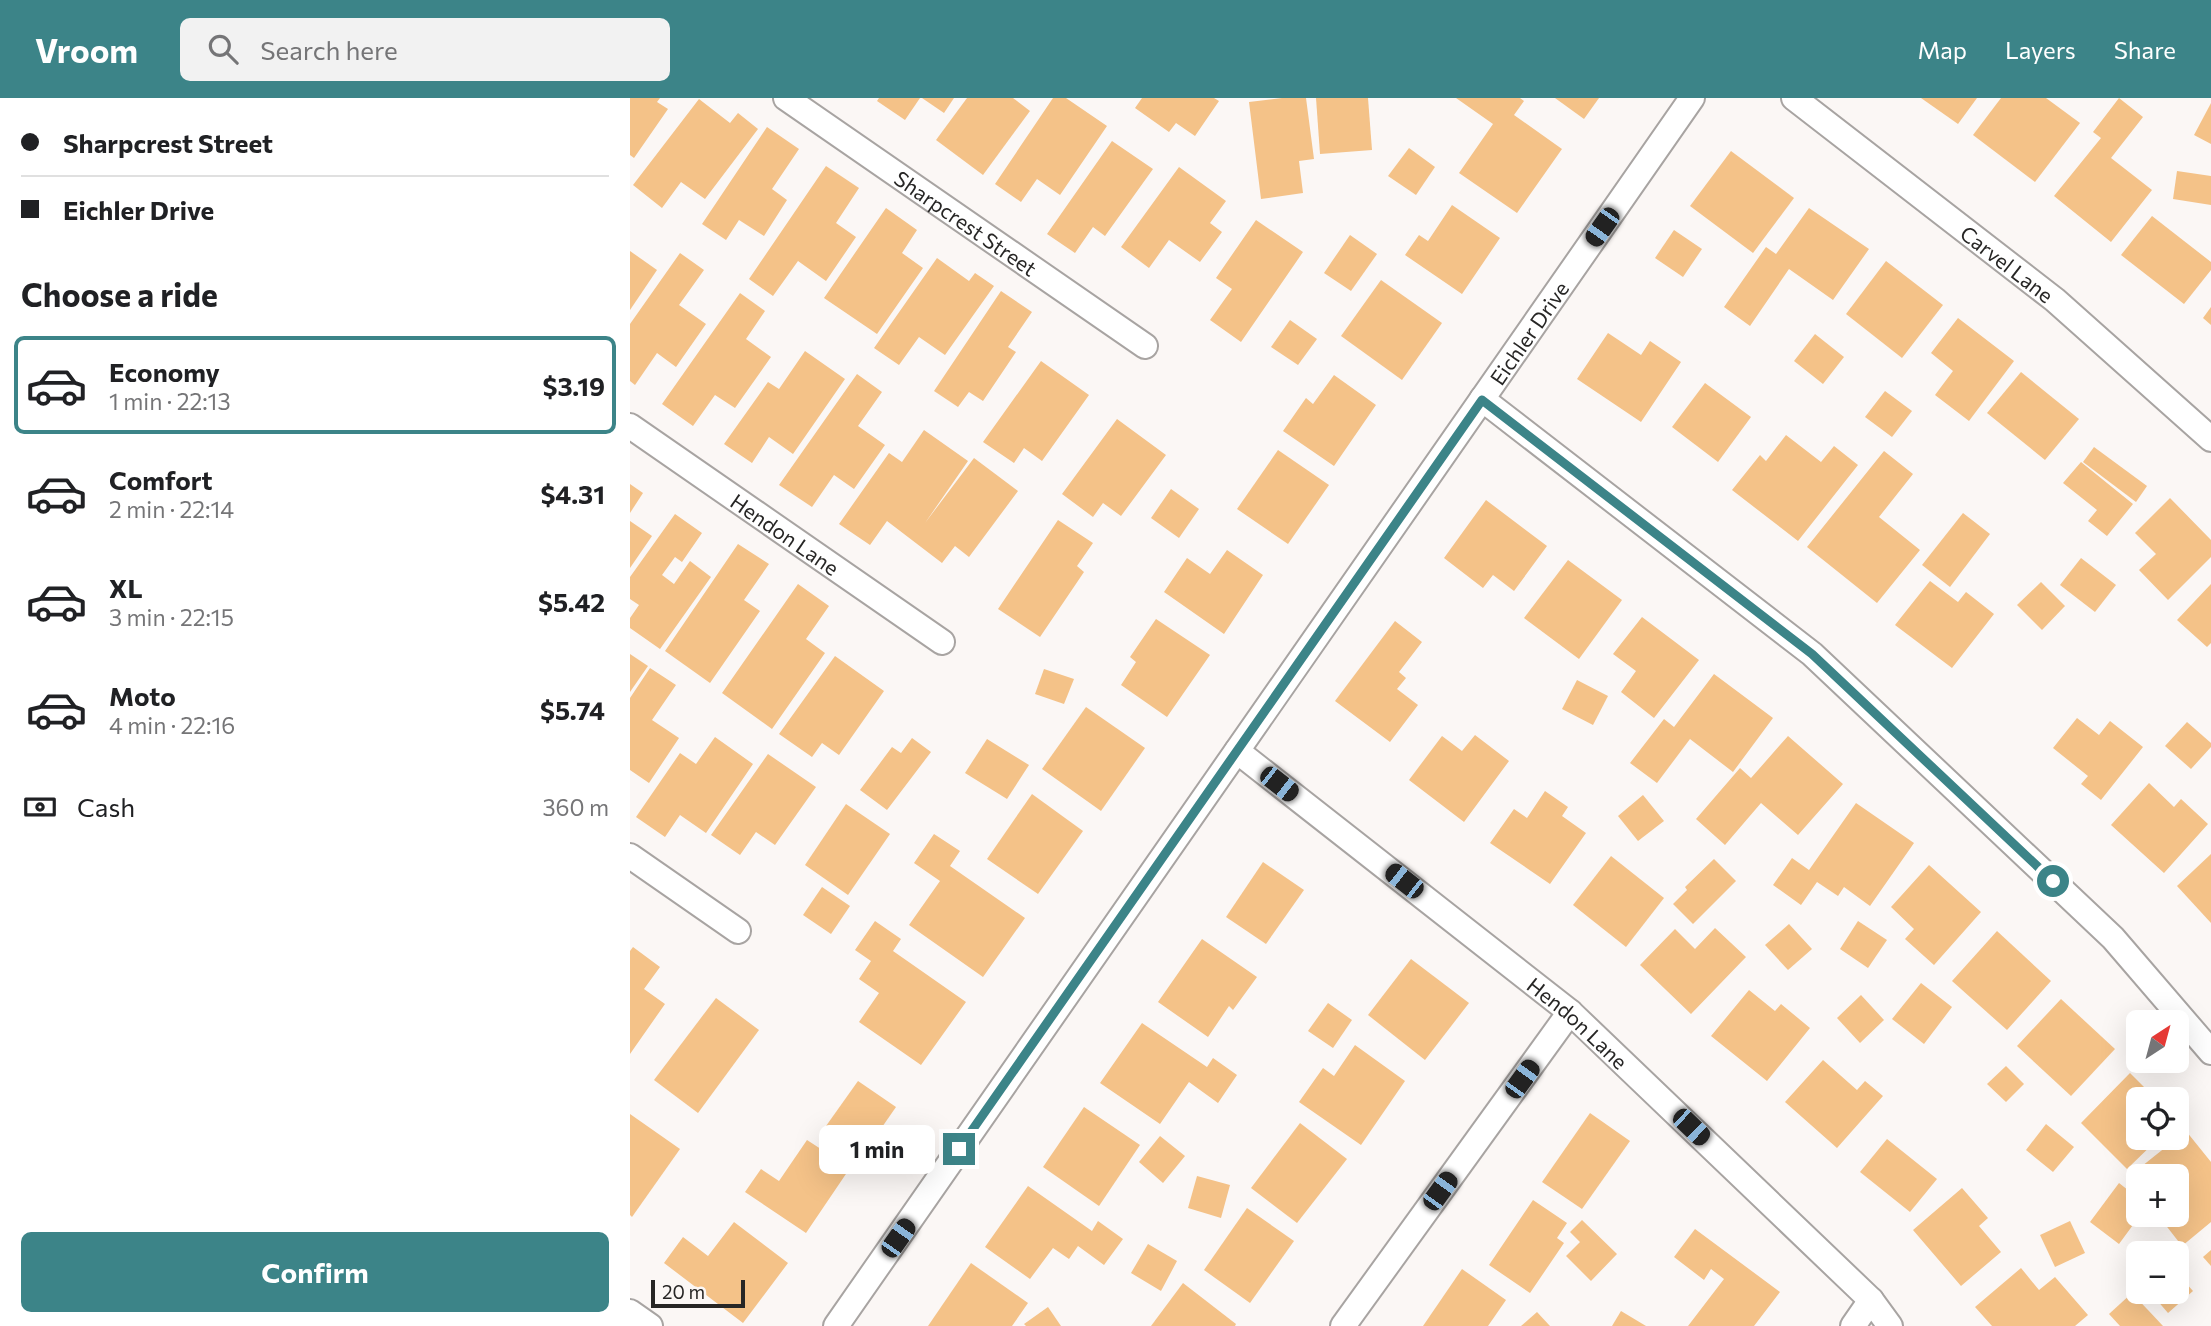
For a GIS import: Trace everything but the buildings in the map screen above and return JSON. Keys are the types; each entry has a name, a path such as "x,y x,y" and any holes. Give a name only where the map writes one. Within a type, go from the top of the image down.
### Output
{"street":[{"name":"Sharpcrest Street","path":"786,98 1146,346"},
{"name":"Eichler Drive","path":"836,1326 1692,98"},
{"name":"Carvel Lane","path":"1794,98 2055,300 2211,439"},
{"path":"1482,400 1812,654 2113,938 2211,1052"},
{"name":"Hendon Lane","path":"630,426 942,642"},
{"name":"Hendon Lane","path":"1237,751 1570,1012 1871,1300 1890,1326"},
{"path":"630,856 738,931"},
{"path":"1343,1326 1570,1012"},
{"path":"1853,1326 1871,1300"},
{"path":"630,1312 650,1326"}],"route":[{"path":"959,1149 1482,400 1812,654 2053,881"}]}
